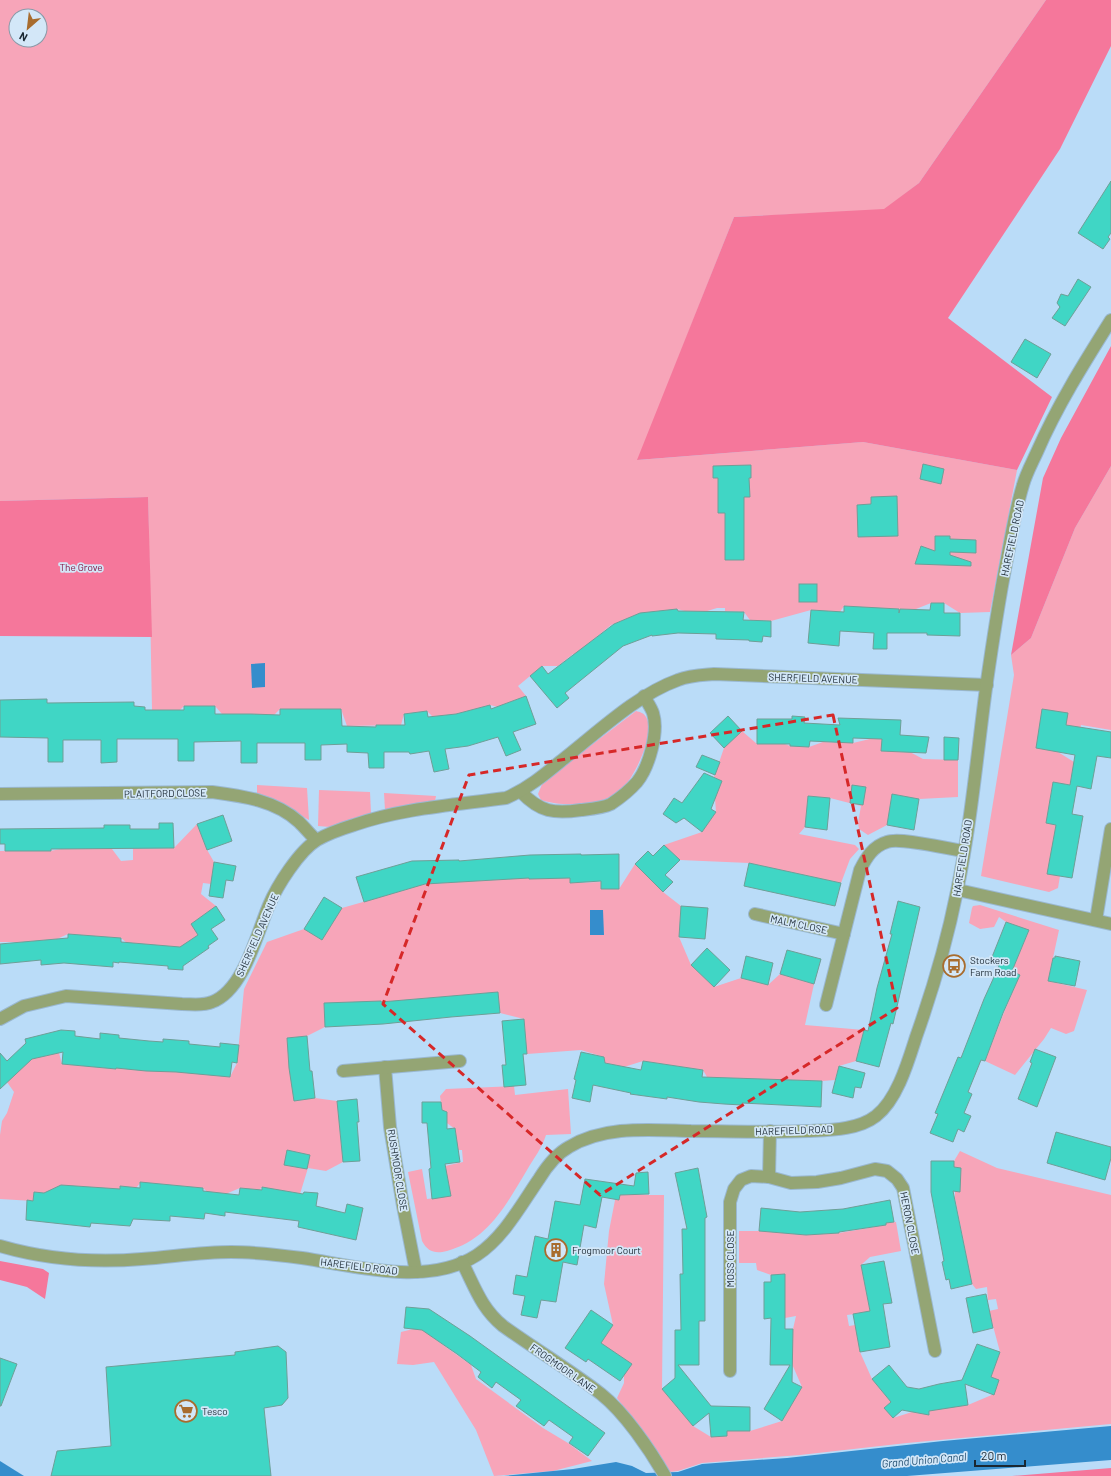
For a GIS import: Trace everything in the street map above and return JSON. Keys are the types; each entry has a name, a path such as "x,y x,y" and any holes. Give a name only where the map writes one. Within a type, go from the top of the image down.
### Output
{"street":[{"name":"HAREFIELD ROAD","path":"0,1246 13,1250 55,1257 96,1260 139,1260 228,1252 258,1253 380,1270 416,1272 430,1271 462,1262 476,1255 490,1244 501,1232 556,1156 566,1148 582,1140 602,1134 634,1131 831,1130 868,1122 880,1114 888,1105 896,1090 912,1049 942,956 958,890 994,630 1011,535 1023,484 1044,435 1078,373 1111,320"},
{"name":"SHERFIELD AVENUE","path":"0,1019 24,1006 66,996 200,1005 212,1002 230,990 244,968 270,903 284,877 300,856 316,840 335,831 368,820 406,811 506,798 520,792 644,696 678,680 693,676 714,674 987,685"},
{"path":"520,792 538,807 552,811 572,812 610,805 627,792 638,781 648,761 655,732 653,712 644,696"},
{"name":"PLAITFORD CLOSE","path":"0,794 212,792 263,801 298,821 316,840"},
{"path":"1096,920 1111,829"},
{"path":"826,1005 860,870 869,854 877,847 888,841 904,841 964,851"},
{"path":"958,890 1111,924"},
{"name":"MALM CLOSE","path":"755,914 844,934"},
{"path":"343,1071 460,1061"},
{"name":"RUSHMOOR CLOSE","path":"385,1067 390,1127 416,1272"},
{"path":"769,1177 770,1131"},
{"name":"HERON CLOSE","path":"769,1177 791,1183 817,1182 842,1178 875,1169 887,1171 897,1179 903,1188 935,1351"},
{"name":"MOSS CLOSE","path":"730,1371 730,1202 734,1189 741,1180 751,1176 769,1177"},
{"name":"FROGMOOR LANE","path":"462,1262 482,1304 492,1317 602,1395 618,1411 653,1454 665,1476"}],"highlighted area":[{"path":"833,715 897,1008 600,1195 383,1004 469,775"}],"shaded area":[{"path":"0,0 1046,0 919,183 884,210 734,217 638,460 863,442 1017,470 990,612 960,613 944,603 931,603 916,609 882,609 844,606 840,612 811,610 771,621 750,620 744,612 725,611 725,608 717,608 704,612 677,609 638,614 611,625 588,644 591,658 573,654 558,666 542,666 518,686 526,696 498,707 490,705 457,714 433,717 427,711 404,714 401,725 347,726 341,709 280,709 274,715 222,714 215,706 184,706 180,710 152,710 148,497 0,501"},
{"path":"1111,466 1111,730 1081,725 1079,738 1058,752 1074,762 1070,785 1053,782 1046,823 1056,825 1048,874 1060,876 1058,888 1049,892 981,876 1014,675 1011,655 1031,638 1075,528"},
{"path":"636,711 640,712 646,717 648,733 643,754 633,774 623,788 608,798 592,803 565,804 541,800 538,794 543,782"},
{"path":"742,731 757,744 785,744 790,746 809,747 823,742 853,743 874,738 882,739 882,751 910,752 923,759 958,760 958,797 919,799 892,794 887,825 868,835 859,829 858,823 861,806 830,798 808,796 805,827 799,834 855,845 859,849 850,859 841,883 749,863 680,860 664,845 702,832 716,812 715,798 722,781 714,777 724,748"},
{"path":"257,785 307,788 309,820 277,802 257,793"},
{"path":"319,790 370,792 371,813 330,827 318,826"},
{"path":"384,793 436,796 435,801 385,810"},
{"path":"197,824 206,848 214,862 211,884 203,883 201,894 216,906 191,924 198,935 186,943 184,953 127,943 121,938 68,934 57,939 26,942 0,942 0,851 112,849 121,861 133,860 133,849 174,848"},
{"path":"635,864 663,892 681,906 679,937 691,965 714,987 741,978 768,985 780,974 814,984 805,1025 864,1030 856,1061 839,1066 835,1080 822,1081 707,1077 703,1070 643,1061 624,1067 605,1063 604,1057 581,1050 527,1054 524,1019 500,1013 498,992 395,1001 324,1003 325,1027 307,1036 287,1038 295,1101 315,1098 337,1101 343,1162 326,1171 308,1168 300,1194 262,1187 259,1190 240,1188 228,1193 211,1195 203,1188 141,1182 136,1188 120,1186 119,1193 99,1188 77,1186 64,1189 55,1188 44,1193 34,1192 33,1201 0,1199 0,1135 2,1121 7,1113 14,1092 7,1082 30,1059 59,1053 62,1064 116,1069 119,1064 230,1077 237,1063 244,989 267,942 304,929 322,940 342,908 412,888 415,885 516,878 570,877 570,883 601,882 602,889 619,889"},
{"path":"980,905 1059,930 1048,981 1087,990 1074,1031 1066,1034 1051,1028 1015,1075 985,1061 1020,975 1012,971 1029,931 1006,922 999,917 994,927 980,929 969,923 973,906"},
{"path":"514,1086 515,1095 568,1089 571,1134 546,1135 540,1149 503,1208 485,1230 474,1239 461,1246 443,1252 429,1250 422,1241 408,1172 422,1169 427,1199 451,1196 445,1166 463,1162 462,1150 458,1150 455,1129 447,1123 447,1112 442,1110 440,1096 446,1089"},
{"path":"960,1151 997,1168 1111,1195 1111,1424 907,1443 800,1455 702,1463 678,1471 669,1472 617,1398 624,1383 624,1375 632,1364 601,1343 613,1325 604,1284 609,1231 616,1195 664,1195 662,1389 693,1426 711,1437 727,1436 727,1431 750,1431 782,1421 802,1387 792,1364 793,1329 796,1316 785,1318 785,1274 771,1275 757,1270 756,1263 739,1263 739,1231 759,1231 805,1235 839,1233 896,1222 901,1251 870,1257 861,1265 870,1312 847,1315 849,1326 862,1324 857,1334 860,1352 872,1379 891,1402 884,1408 893,1418 912,1412 929,1415 930,1410 968,1405 994,1394 999,1381 991,1377 1000,1352 989,1311 998,1309 996,1299 988,1300 987,1287 976,1289 972,1284 955,1198 955,1191 960,1191 961,1168 954,1167 954,1161"},
{"path":"413,1329 430,1331 432,1337 471,1365 476,1379 543,1428 568,1443 592,1461 553,1471 494,1476 476,1430 434,1362 413,1365 397,1364 401,1332"}],"green space":[{"path":"1046,0 1111,0 1111,46 1060,149 948,318 1052,397 1017,470 863,442 637,460 734,217 884,209 919,183"},
{"path":"1111,346 1111,466 1075,528 1031,638 1011,655 1043,478 1061,438"},
{"name":"The Grove","path":"148,497 152,637 0,636 0,501"},
{"path":"0,1261 43,1269 49,1273 45,1299 27,1287 0,1280"},
{"path":"1111,1468 1111,1476 1012,1476"}],"water":[{"path":"265,663 265,687 252,688 251,664"},
{"path":"590,910 603,910 604,935 590,935"},
{"name":"Grand Union Canal","path":"1111,1426 1111,1460 907,1476 504,1476 573,1469 616,1462 632,1466 646,1473 678,1472 702,1464 787,1458 943,1441"},
{"path":"0,1461 24,1476 0,1476"}],"building":[{"path":"1111,181 1111,233 1108,237 1110,239 1103,249 1078,233"},
{"path":"1078,279 1091,287 1065,326 1052,318 1060,307 1057,303 1061,294 1068,296"},
{"path":"1025,339 1051,354 1037,378 1011,362"},
{"path":"923,464 944,469 941,484 920,479"},
{"path":"751,465 751,478 749,478 750,497 744,497 744,560 725,560 725,513 718,513 718,478 713,478 713,466"},
{"path":"897,496 898,536 858,537 857,505 871,504 871,497"},
{"path":"935,536 950,536 950,539 976,540 976,553 950,552 950,555 971,562 971,566 915,564 921,546 935,551"},
{"path":"799,584 817,584 817,602 799,602"},
{"path":"931,603 944,603 944,613 960,613 960,636 927,635 927,633 887,633 887,649 873,649 874,633 840,631 839,646 808,643 811,610 844,612 844,606 899,609 899,613 900,609 930,610"},
{"path":"677,609 678,611 744,612 743,620 771,621 771,637 763,636 762,642 716,639 716,634 678,633 652,635 623,646 565,693 569,698 557,708 530,676 542,666 548,674 614,624 640,613"},
{"path":"526,696 536,724 513,732 521,750 506,756 498,737 468,746 445,749 449,769 434,772 429,751 410,754 409,752 384,752 384,768 369,768 368,753 347,752 347,744 321,745 321,760 305,760 305,743 257,743 257,763 241,763 241,741 194,742 194,761 178,761 178,739 117,739 117,762 101,763 101,740 63,740 63,762 48,762 48,738 0,737 0,700 47,699 47,703 134,702 134,706 145,707 145,710 184,710 184,706 215,706 215,714 280,715 280,709 341,709 342,726 376,727 376,725 405,725 404,714 427,711 428,717 456,714 490,705 491,709"},
{"path":"1042,709 1068,713 1066,725 1111,732 1111,758 1097,756 1091,789 1077,786 1072,814 1083,816 1072,878 1047,874 1056,825 1046,823 1053,782 1070,785 1075,755 1036,748"},
{"path":"728,716 742,731 724,748 710,733"},
{"path":"792,716 805,717 804,723 840,725 838,718 901,720 900,735 929,737 926,753 881,751 882,739 853,738 853,743 810,741 809,747 790,746 790,744 757,744 757,719 792,719"},
{"path":"944,737 959,738 958,760 944,760"},
{"path":"702,755 720,762 715,775 696,767"},
{"path":"704,773 722,781 711,809 716,812 702,832 684,818 676,823 663,814 674,798 682,803"},
{"path":"852,785 866,787 863,805 850,803"},
{"path":"892,794 919,799 914,830 887,825"},
{"path":"808,796 830,798 827,830 805,827"},
{"path":"223,815 232,841 207,850 197,824"},
{"path":"159,823 173,823 174,848 5,851 5,844 0,844 0,829 104,828 104,825 130,825 130,829 159,829"},
{"path":"664,845 680,860 665,875 673,882 663,892 635,864 648,851 653,856"},
{"path":"619,854 619,889 601,889 601,881 570,883 570,878 529,878 425,884 364,902 356,877 412,861 459,861 530,855"},
{"path":"214,862 236,866 233,881 226,880 223,898 209,896"},
{"path":"749,863 841,883 835,906 744,886"},
{"path":"324,897 342,908 322,940 304,929"},
{"path":"898,901 920,907 893,1024 891,1023 879,1067 856,1061 864,1030 868,1031 877,988 892,934 890,934"},
{"path":"216,906 225,920 211,929 218,939 208,946 209,948 183,966 183,970 168,969 168,966 119,962 113,962 113,967 64,963 41,965 41,960 0,964 0,944 68,938 68,934 121,938 121,942 180,947 198,935 191,924"},
{"path":"681,906 708,908 705,939 679,937"},
{"path":"1006,922 1029,930 1012,971 1020,975 1003,1013 985,1061 981,1060 968,1092 972,1094 964,1113 971,1116 964,1132 958,1129 953,1142 930,1133 938,1114 935,1113 958,1057 961,1058 984,999 999,966 990,962"},
{"path":"707,948 730,970 714,987 691,965"},
{"path":"787,950 821,959 814,984 780,974"},
{"path":"746,956 773,963 768,985 741,978"},
{"path":"1055,956 1080,961 1075,986 1048,981 1053,958 1055,958"},
{"path":"498,992 500,1013 383,1024 325,1027 324,1003 381,1002"},
{"path":"524,1019 527,1054 523,1054 526,1085 504,1087 502,1065 506,1065 502,1021"},
{"path":"61,1030 75,1031 75,1036 100,1039 100,1033 119,1035 119,1038 149,1041 163,1042 163,1039 189,1041 189,1044 220,1047 220,1043 239,1045 237,1063 232,1062 230,1077 62,1064 63,1052 32,1059 0,1089 0,1053 7,1061 26,1043 25,1039"},
{"path":"307,1036 310,1071 312,1071 315,1098 294,1101 289,1068 287,1038"},
{"path":"1035,1049 1056,1057 1037,1107 1018,1099 1032,1063 1030,1062"},
{"path":"581,1052 604,1057 605,1063 641,1070 643,1061 703,1070 702,1077 822,1081 821,1107 742,1103 742,1105 699,1102 667,1097 667,1099 630,1094 631,1093 593,1085 590,1102 572,1098 576,1080 574,1079"},
{"path":"839,1066 865,1073 861,1088 855,1087 853,1098 832,1093"},
{"path":"357,1099 360,1161 343,1162 337,1101"},
{"path":"422,1102 441,1102 442,1110 447,1112 447,1129 455,1128 460,1162 445,1164 451,1196 432,1199 427,1123 422,1123"},
{"path":"1056,1132 1111,1147 1111,1158 1105,1180 1047,1163"},
{"path":"287,1150 310,1155 307,1169 284,1165"},
{"path":"931,1161 954,1161 954,1167 961,1168 960,1192 953,1191 972,1284 951,1289 949,1279 946,1280 942,1262 944,1261 931,1192"},
{"path":"698,1168 707,1217 705,1218 705,1321 699,1321 699,1365 678,1365 711,1406 750,1407 750,1431 727,1431 727,1436 711,1437 709,1413 693,1426 662,1389 675,1378 675,1330 681,1330 680,1274 683,1274 682,1229 687,1229 675,1173"},
{"name":"Frogmoor Court","path":"648,1172 649,1194 620,1195 619,1200 602,1197 596,1228 584,1225 577,1265 563,1262 556,1302 541,1300 537,1318 521,1315 525,1296 513,1294 516,1275 527,1277 535,1236 548,1239 555,1201 580,1205 585,1179 634,1186 636,1173"},
{"path":"140,1182 203,1188 203,1191 239,1195 240,1188 262,1190 262,1187 303,1194 304,1192 318,1193 316,1206 345,1213 347,1204 363,1208 356,1240 298,1227 299,1221 225,1212 225,1216 205,1213 204,1219 170,1216 170,1221 133,1219 130,1226 91,1223 90,1227 26,1220 27,1200 33,1201 34,1192 44,1193 61,1185 120,1189 120,1186 140,1188"},
{"path":"890,1200 894,1222 886,1223 886,1225 839,1233 806,1235 759,1231 761,1208 800,1212 843,1209"},
{"path":"884,1261 892,1303 883,1304 890,1347 860,1352 853,1314 870,1311 861,1265"},
{"path":"785,1274 785,1329 793,1329 792,1382 802,1387 782,1421 764,1409 790,1365 770,1365 771,1318 764,1319 764,1282 771,1282 771,1275"},
{"path":"986,1294 993,1328 973,1333 966,1298"},
{"path":"406,1307 429,1309 470,1336 605,1433 588,1456 569,1443 573,1437 549,1420 544,1426 516,1406 521,1400 496,1382 492,1388 478,1377 481,1372 457,1354 422,1330 404,1328"},
{"path":"591,1310 613,1325 601,1343 632,1364 620,1381 588,1359 586,1362 565,1348"},
{"path":"977,1344 1000,1352 991,1377 999,1380 994,1395 965,1384 968,1405 929,1411 929,1415 902,1410 893,1418 884,1408 891,1402 872,1379 889,1365 907,1387 919,1389 962,1380"},
{"name":"Tesco","path":"278,1346 286,1352 288,1398 282,1405 264,1408 271,1476 51,1476 57,1451 111,1446 106,1367 235,1355 235,1352"},
{"path":"0,1358 17,1364 1,1406 0,1406"}],"place":[{"name":"Stockers Farm Road","path":"954,966"},
{"name":"Frogmoor Court","path":"556,1250"},
{"name":"Tesco","path":"186,1411"}]}
